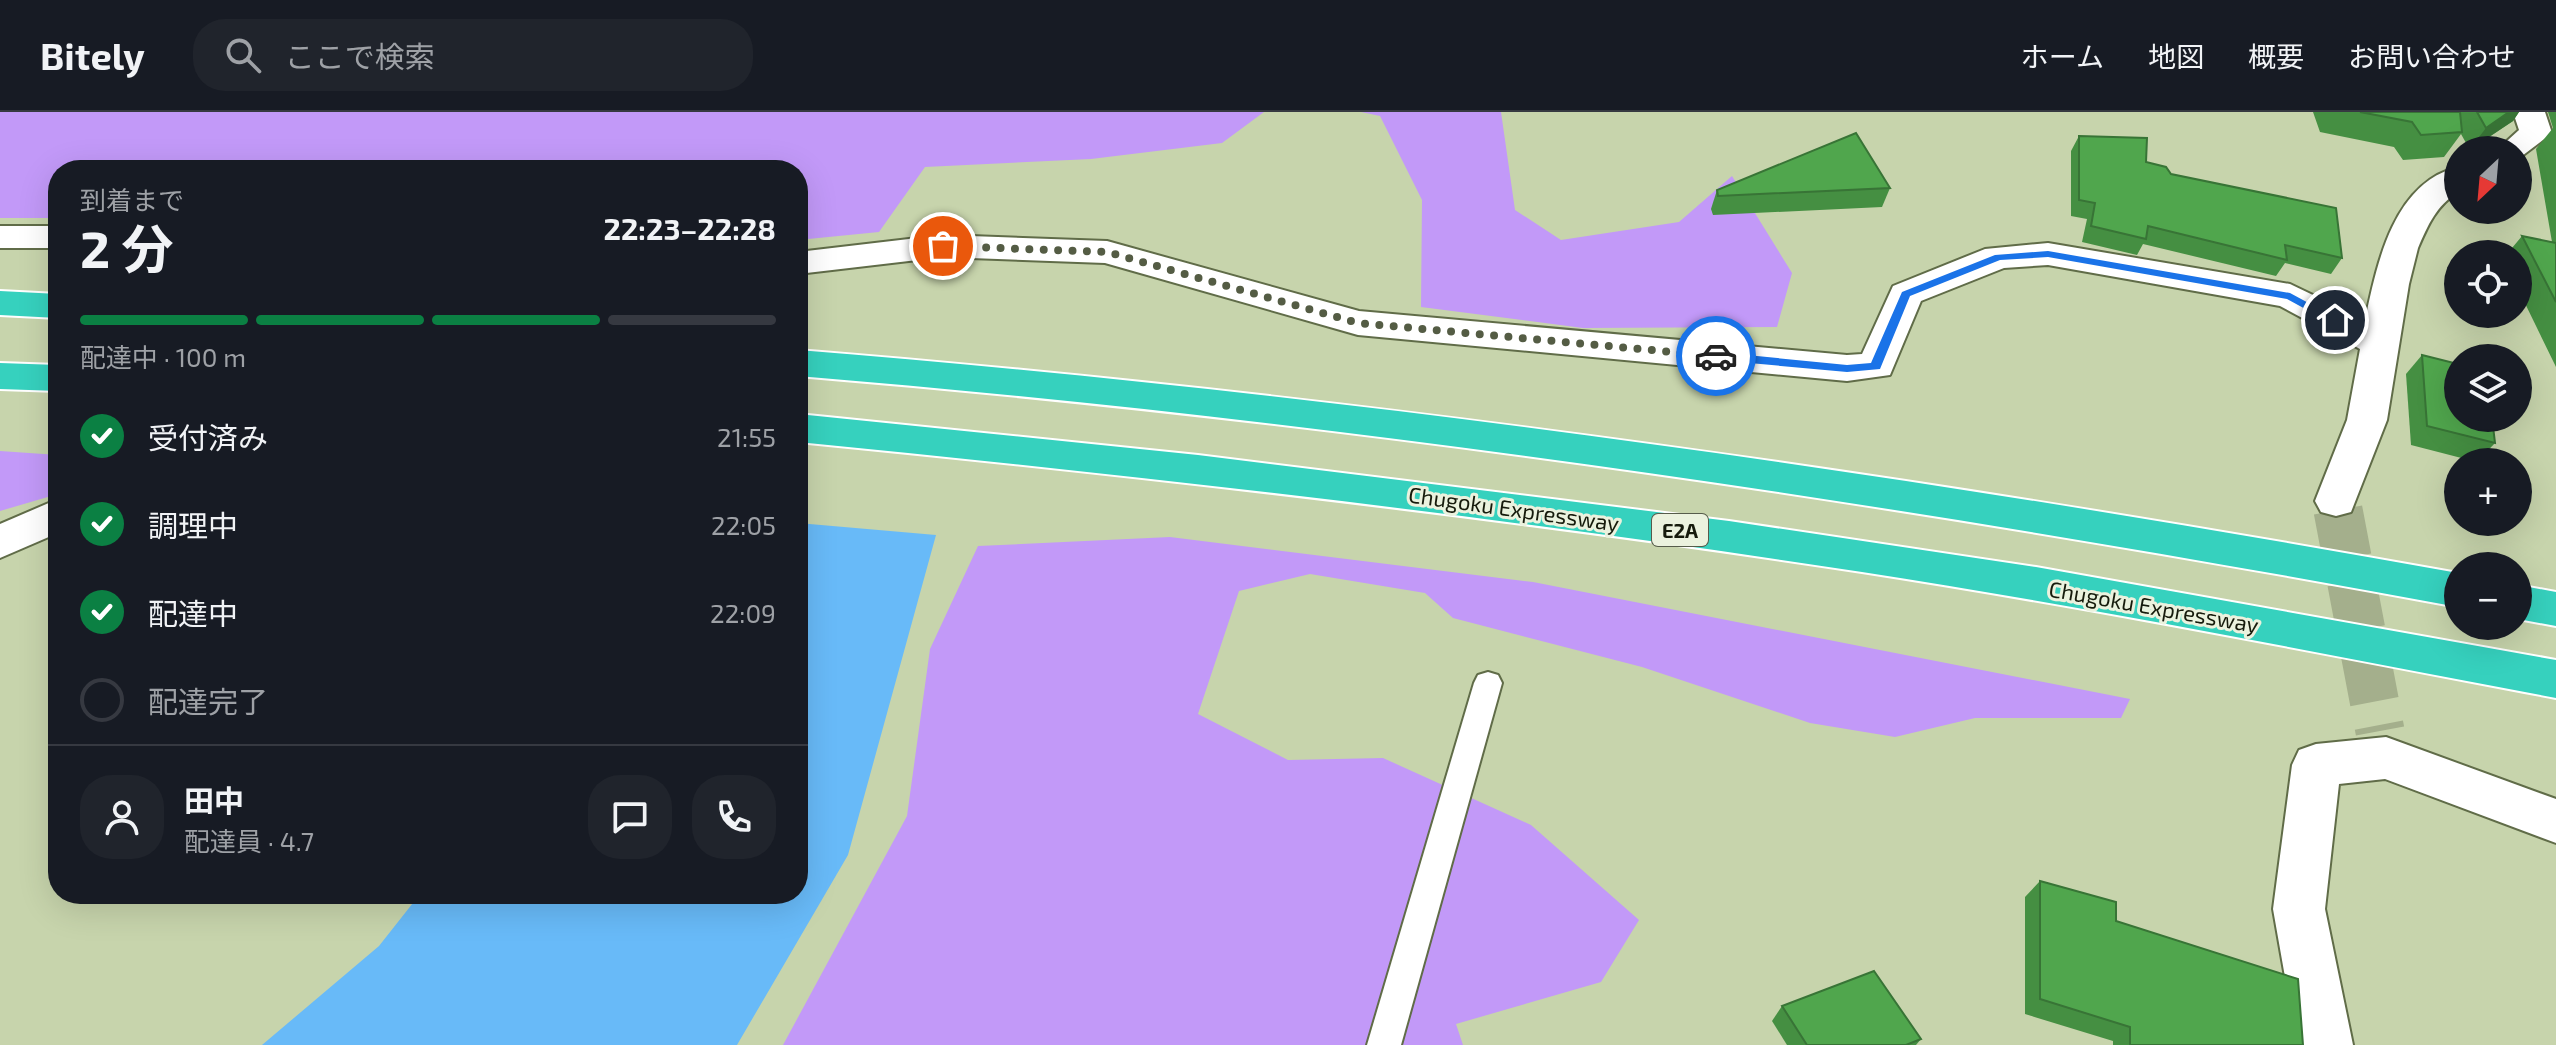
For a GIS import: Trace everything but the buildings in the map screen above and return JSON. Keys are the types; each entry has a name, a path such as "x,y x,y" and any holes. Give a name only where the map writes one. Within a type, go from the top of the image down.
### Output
{"highway":[{"path":"0,303 48,305"},
{"path":"0,316 48,318"},
{"path":"808,364 1250,409 1826,483 2226,547 2444,587"},
{"path":"0,376 48,378"},
{"path":"0,392 48,393"},
{"name":"Chugoku Expressway","path":"808,429 1053,452 1492,503 1866,557 2231,619 2556,679"},
{"path":"2532,605 2556,609"}],"street":[{"path":"2529,112 2536,133 2532,136"},
{"path":"2336,501 2366,421 2405,230 2437,185 2444,182"},
{"path":"0,237 48,237"},
{"path":"808,262 943,246 1107,252 1358,323 1847,368 1876,366 1906,294 1998,257 2048,254 2290,296 2380,344"},
{"path":"0,542 48,520"},
{"path":"2325,1045 2299,909 2316,765 2383,745 2556,821"}],"lane":[{"path":"1384,1045 1488,683"}],"shaded area":[{"path":"0,112 1264,112 1222,143 1091,159 925,167 879,232 808,239 808,160 48,160 48,218 0,218"},
{"path":"1361,112 1501,112 1515,210 1561,240 1679,222 1732,176 1792,273 1777,327 1583,328 1421,307 1422,200 1380,116"},
{"path":"0,451 48,454 48,497 0,511"},
{"path":"1170,537 1533,582 2130,699 2121,718 1975,718 1895,737 1810,723 1642,667 1453,618 1425,593 1310,574 1239,591 1198,714 1288,760 1383,758 1531,825 1639,920 1601,982 1456,1024 1463,1045 783,1045 907,816 930,649 978,546"}],"water":[{"path":"808,524 936,535 848,855 737,1045 262,1045 379,946 412,904 808,904"}],"tunnel":[{"path":"2336,501 2338,512"},
{"path":"2338,510 2380,731"}],"way so far":[{"path":"943,246 1107,252 1358,323 1716,356"}],"route":[{"path":"1716,356 1847,368 1876,366 1906,294 1998,257 2048,254 2290,296 2335,320"}]}
